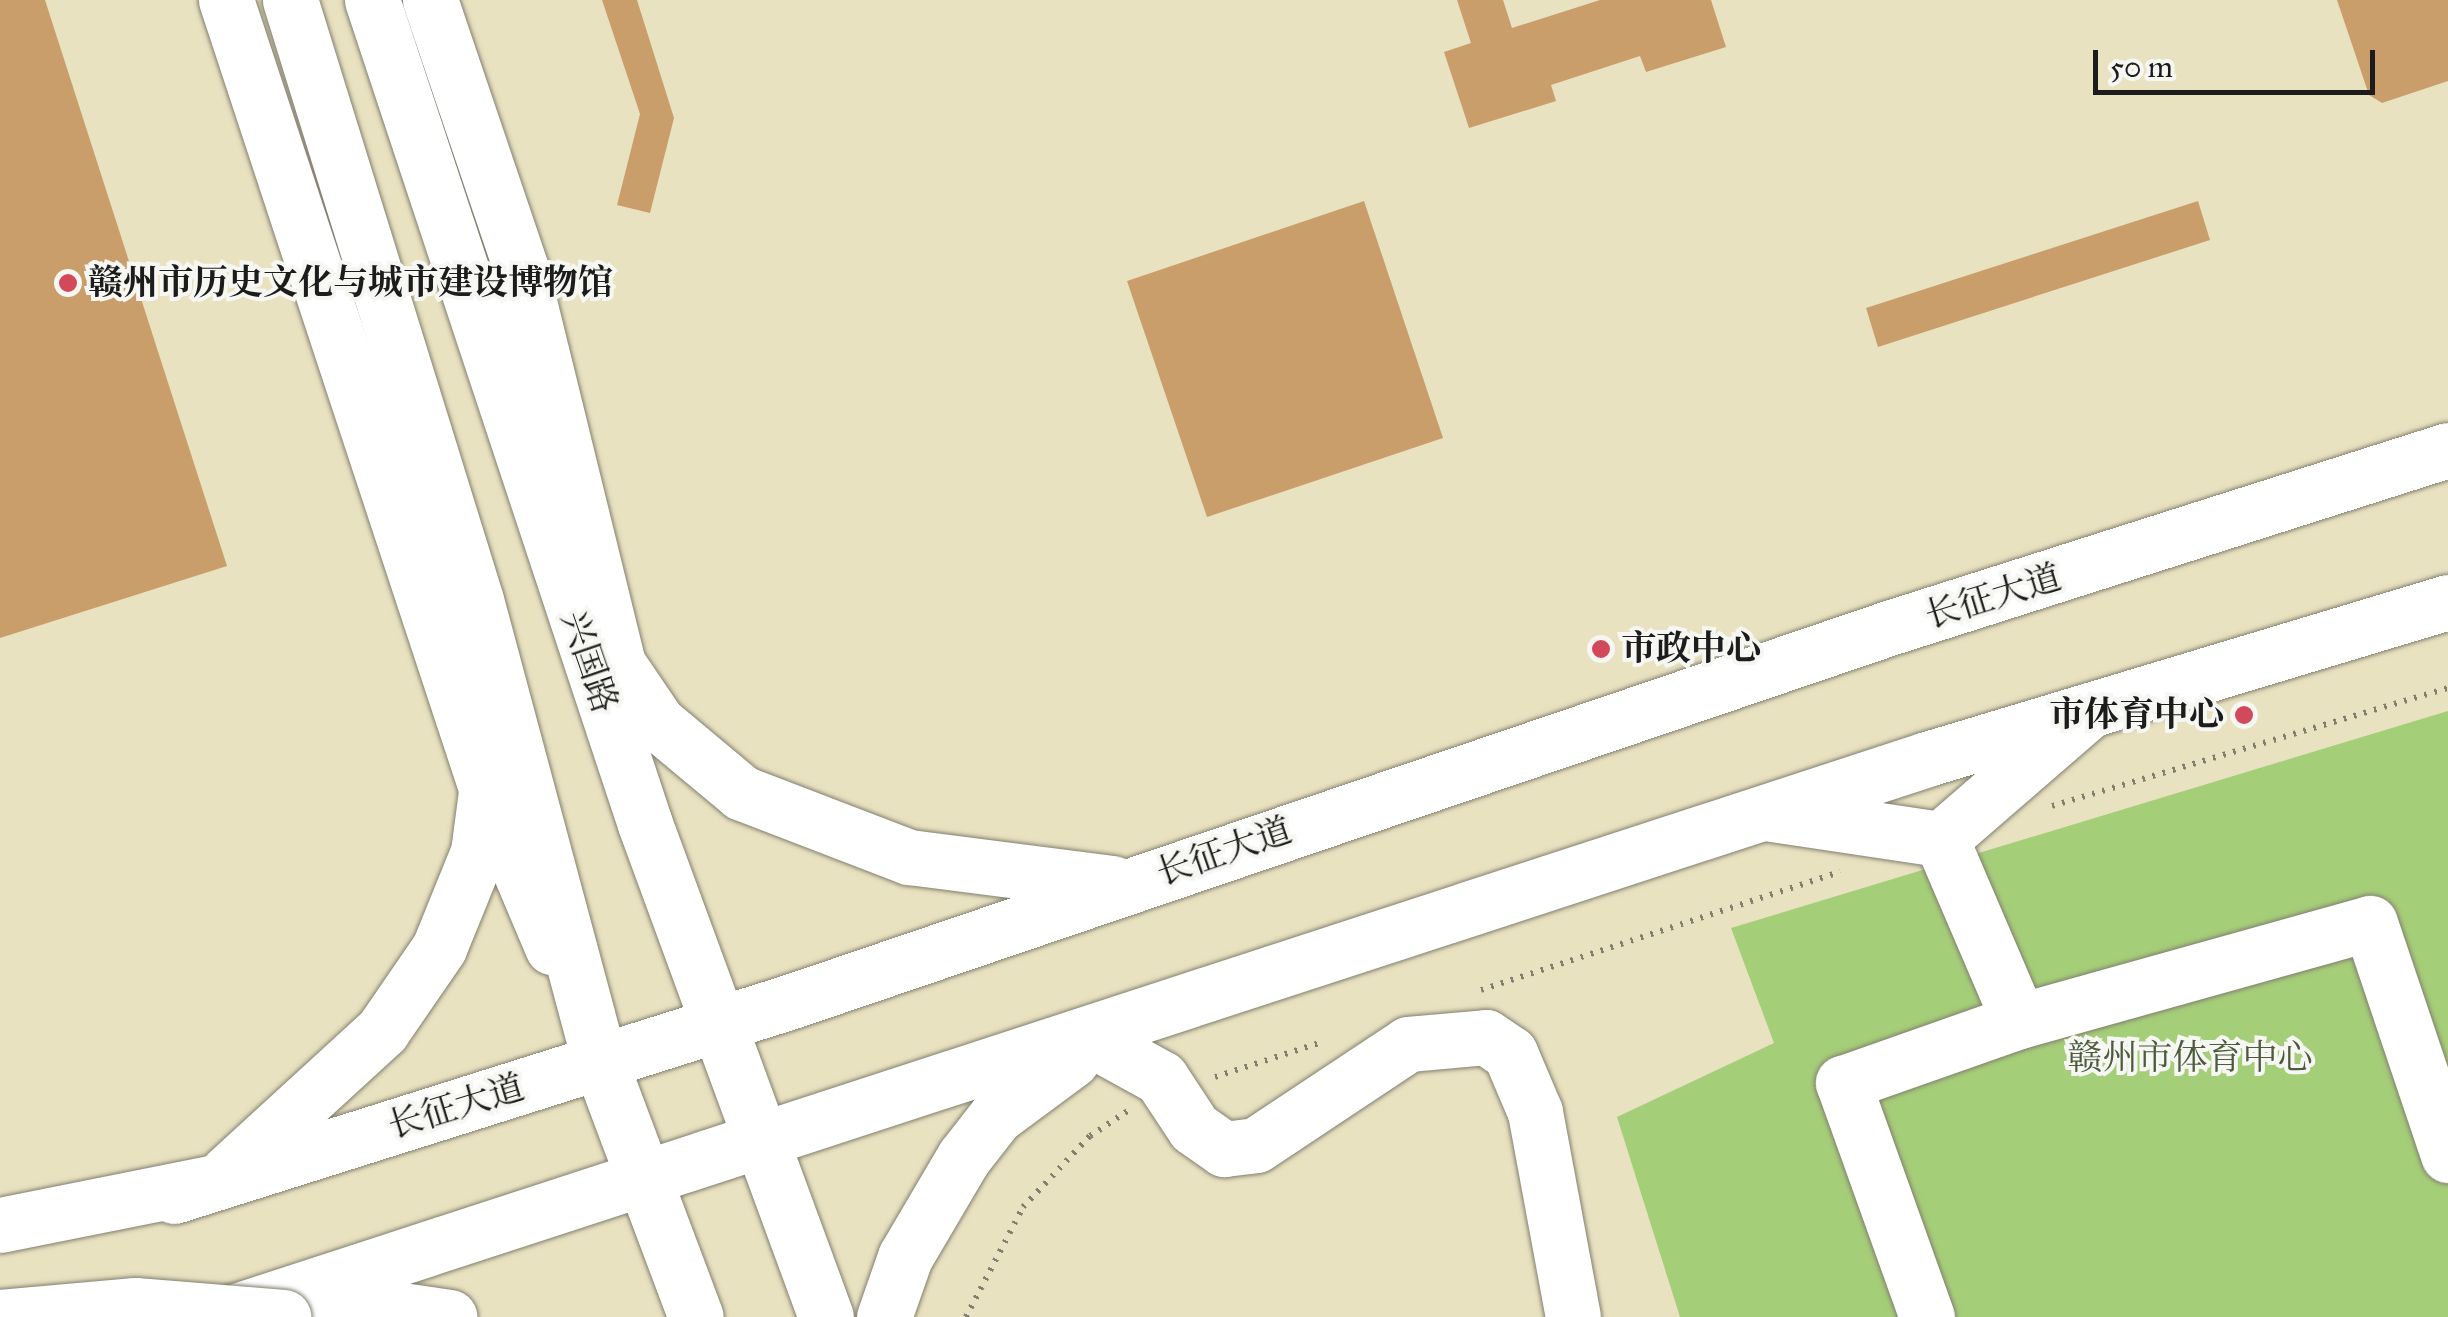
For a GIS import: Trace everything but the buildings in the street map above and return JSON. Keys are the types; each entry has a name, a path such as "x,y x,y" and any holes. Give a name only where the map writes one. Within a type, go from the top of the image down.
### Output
{"main road":[{"path":"226,0 490,800 600,1062"},
{"path":"290,0 476,600 600,1062 638,1175 696,1317"},
{"name":"兴国路","path":"372,0 558,570 714,1023 826,1317"},
{"path":"430,0 522,269 620,672 714,1023"},
{"name":"长征大道","path":"0,1252 600,1062 2448,450"},
{"path":"558,570 620,672 695,760 742,793 910,857 1125,885"},
{"path":"0,1225 220,1181 347,1068 414,990 460,901 490,800 497,695 476,600"},
{"path":"218,1317 277,1307 638,1175 1092,1043 1144,1022 1766,813 2448,602"},
{"path":"1766,813 1941,839 2090,710"},
{"path":"1941,839 2019,1022"},
{"path":"1927,1317 1843,1083 2019,1022 2370,923 2448,1155"},
{"path":"1092,1043 1161,1078 1194,1128 1224,1150 1256,1145 1408,1044 1486,1037 1510,1054 1535,1112 1574,1317"},
{"path":"884,1317 904,1257 996,1116 1092,1043"},
{"path":"0,1316 135,1305 277,1307 377,1300 449,1317"}],"path":[{"path":"2035,811 2448,688"},
{"path":"1471,993 1847,870"},
{"path":"966,1317 1022,1207 1090,1136 1170,1092 1340,1036"}],"green space":[{"name":"赣州市体育中心","path":"2448,711 2448,1317 1680,1317 1617,1117 1774,1043 1731,928"}],"place":[{"name":"赣州市历史文化与城市建设博物馆","path":"68,283"},
{"name":"市政中心","path":"1601,649"},
{"name":"市体育中心","path":"2244,715"}]}
